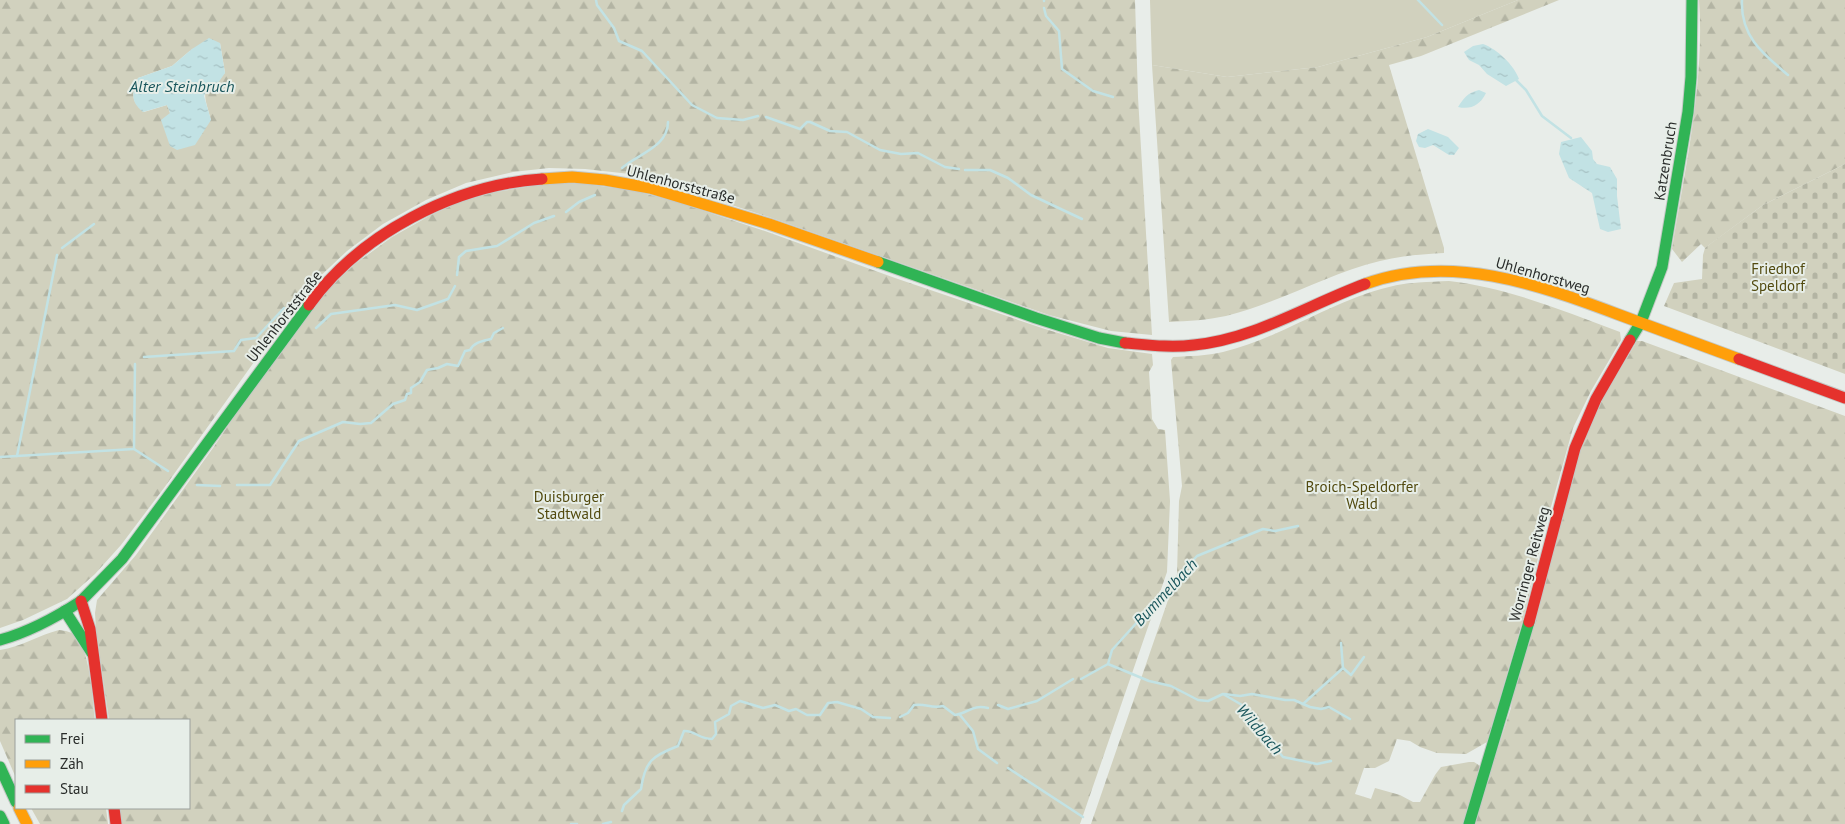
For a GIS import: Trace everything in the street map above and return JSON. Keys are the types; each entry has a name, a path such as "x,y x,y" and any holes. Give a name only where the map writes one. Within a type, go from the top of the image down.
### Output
{"main road":[{"name":"Katzenbruch","path":"1641,322 1662,267 1681,162 1691,77 1692,0"},
{"name":"Uhlenhorststraße","path":"0,640 26,631 81,601 122,560 320,288 356,256 389,231 425,211 457,197 489,187 556,177 586,177 636,184 764,223 1046,322 1110,340"},
{"name":"Uhlenhorstweg","path":"1110,340 1166,346 1193,346 1220,342 1266,328 1350,290 1383,279 1415,272 1447,270 1520,281 1555,291 1845,398"},
{"name":"Worringer Reitweg","path":"1469,824 1529,621 1575,448 1596,399 1641,322"},
{"path":"81,601 88,615 92,632 93,656 102,719"},
{"path":"65,611 85,640 93,656"},
{"path":"0,767 15,800"},
{"path":"20,809 27,824"},
{"path":"114,809 116,824"},
{"path":"0,816 4,824"}],"green space":[{"path":"0,0 1135,0 1138,97 1152,335 1111,331 1049,315 769,217 639,175 585,169 549,168 513,172 466,183 426,200 383,224 347,251 313,283 287,316 164,488 121,545 95,574 67,599 23,620 0,628","holes":["220,43 225,73 207,89 205,97 211,120 170,113 167,105 144,112 134,100 134,88 138,78 172,66 192,49"]},
{"path":"1150,0 1518,0 1427,37 1318,67 1227,77 1152,65"},
{"path":"1518,0 1559,0 1421,56 1389,65 1444,253 1380,261 1341,273 1265,304 1226,316 1169,322 1152,65 1227,77 1318,67 1427,37"},
{"path":"1699,0 1845,0 1845,164 1763,205 1705,248 1701,244 1682,262 1672,249 1697,93 1700,31"},
{"name":"Friedhof Speldorf","path":"1845,164 1845,374 1664,306 1674,283 1702,279 1705,248 1763,205"},
{"name":"Duisburger Stadtwald","path":"563,183 586,184 635,191 677,202 1045,329 1108,348 1152,354 1153,365 1149,372 1152,419 1158,429 1165,430 1170,501 1167,572 1080,824 122,824 120,809 190,809 190,719 109,719 96,630 95,613 97,600 136,555 213,448 297,324 325,292 355,264 392,237 431,215 460,202 491,193"},
{"name":"Broich-Speldorfer Wald","path":"1449,281 1493,289 1557,308 1620,332 1621,340 1591,391 1573,428 1542,539 1537,541 1535,548 1540,550 1522,623 1487,742 1466,754 1437,753 1410,741 1397,739 1389,761 1375,768 1364,768 1355,794 1371,799 1375,788 1400,795 1413,802 1420,802 1441,767 1474,762 1482,767 1464,824 1091,824 1177,574 1179,501 1182,486 1171,360 1173,357 1211,354 1244,346 1347,301 1396,285"},
{"path":"1637,341 1642,341 1845,416 1845,824 1473,824 1511,708 1512,698 1582,442 1594,414"},
{"path":"59,630 68,632 74,635 81,645 88,665 95,719 15,719 15,776 0,741 0,650"},
{"path":"32,809 106,809 108,824 40,824"}],"water":[{"name":"Alter Steinbruch","path":"209,38 220,43 225,73 216,86 208,87 204,96 211,120 195,145 177,150 170,146 161,120 170,113 167,105 143,112 134,100 134,88 138,78 172,66"},
{"path":"1483,44 1504,58 1513,68 1519,79 1506,86 1487,74 1479,65 1469,60 1464,52 1473,46"},
{"path":"1479,90 1486,93 1475,106 1467,108 1458,107 1466,96"},
{"path":"1428,129 1448,137 1459,148 1454,155 1449,155 1433,145 1425,148 1419,147 1416,141 1418,134"},
{"path":"1581,137 1592,151 1593,159 1597,164 1610,167 1617,179 1621,229 1608,232 1600,229 1592,193 1569,178 1559,154 1561,142"}],"waterway":[{"path":"596,0 597,5 614,28 619,41 642,51 692,105 717,118 743,120 758,116"},
{"path":"1418,0 1442,25"},
{"path":"1742,0 1742,13 1749,34 1762,52 1788,75"},
{"path":"1044,8 1046,16 1059,31 1062,69 1093,91 1113,97"},
{"path":"1516,80 1526,90 1542,116 1571,138"},
{"path":"766,117 800,129 807,122 810,122 830,131 847,132 880,150 901,154 918,153 945,167 959,169"},
{"path":"622,168 658,144 667,131 668,122"},
{"path":"965,170 990,170 1008,178 1031,195 1082,219"},
{"path":"566,212 579,202 595,195"},
{"path":"457,275 459,257 466,251 497,246 534,223 554,216"},
{"path":"62,248 94,224"},
{"path":"17,456 57,255"},
{"path":"316,328 331,314 395,305 417,310 448,299 455,286"},
{"path":"144,357 234,351 241,340 256,338 284,308"},
{"path":"237,485 270,485 299,441 343,422 371,423 393,404 405,400 407,394 411,393 411,388 420,382 427,370 447,364 458,366 465,351 470,350 479,342 491,339 494,333 503,328"},
{"path":"0,457 134,449 135,364"},
{"path":"134,449 168,471"},
{"path":"197,485 220,486"},
{"name":"Bummelbach","path":"1081,679 1108,664 1112,650 1197,556 1263,529 1275,531 1298,526"},
{"path":"1303,704 1343,668 1341,643"},
{"path":"1343,668 1351,675 1364,657"},
{"name":"Wildbach","path":"1108,664 1149,681 1171,686 1198,700 1208,701 1223,694 1242,705 1251,725 1262,731 1283,757 1317,764 1331,761"},
{"name":"Bummelbach","path":"998,705 1008,709 1037,701 1073,679"},
{"path":"1224,694 1240,696 1252,694 1294,700 1310,707 1321,709 1329,707 1350,719"},
{"name":"Bummelbach","path":"622,811 624,805 641,789 645,772 651,761 662,753 678,746 684,731 712,739 716,734 715,722 729,714 731,706 740,701 763,708 775,705 789,711 796,709 807,715 820,715 828,703 837,702 861,709 873,717 890,718"},
{"name":"Bummelbach","path":"900,717 908,713 914,705 943,706 955,715 978,707 988,708"},
{"path":"960,715 973,731 978,749 997,763"},
{"path":"1008,768 1083,817"},
{"name":"Bummelbach","path":"603,824 611,822"},
{"name":"Bummelbach","path":"571,824 577,824"}],"traffic: fast":[{"path":"1630,340 1641,322 1662,267 1688,112 1691,77 1692,0"},
{"path":"878,262 1036,318 1099,338 1125,343"},
{"path":"81,601 122,559 309,305"},
{"path":"0,640 42,624 81,601"},
{"path":"65,611 92,653"},
{"path":"1469,824 1529,622"},
{"path":"0,767 15,800"},
{"path":"0,816 4,824"}],"traffic: slow":[{"path":"542,179 572,177 605,180 650,188 769,224 878,262"},
{"path":"1365,284 1397,275 1429,271 1493,276 1556,292 1739,359"},
{"path":"20,809 27,824"}],"traffic: jam":[{"path":"309,305 330,279 355,256 382,236 412,218 443,203 476,191 509,183 542,179"},
{"path":"1125,343 1177,346 1217,342 1260,329 1365,284"},
{"path":"1529,622 1575,448 1596,399 1630,340"},
{"path":"1739,359 1845,398"},
{"path":"81,601 90,629 102,719"},
{"path":"114,809 116,824"}]}
